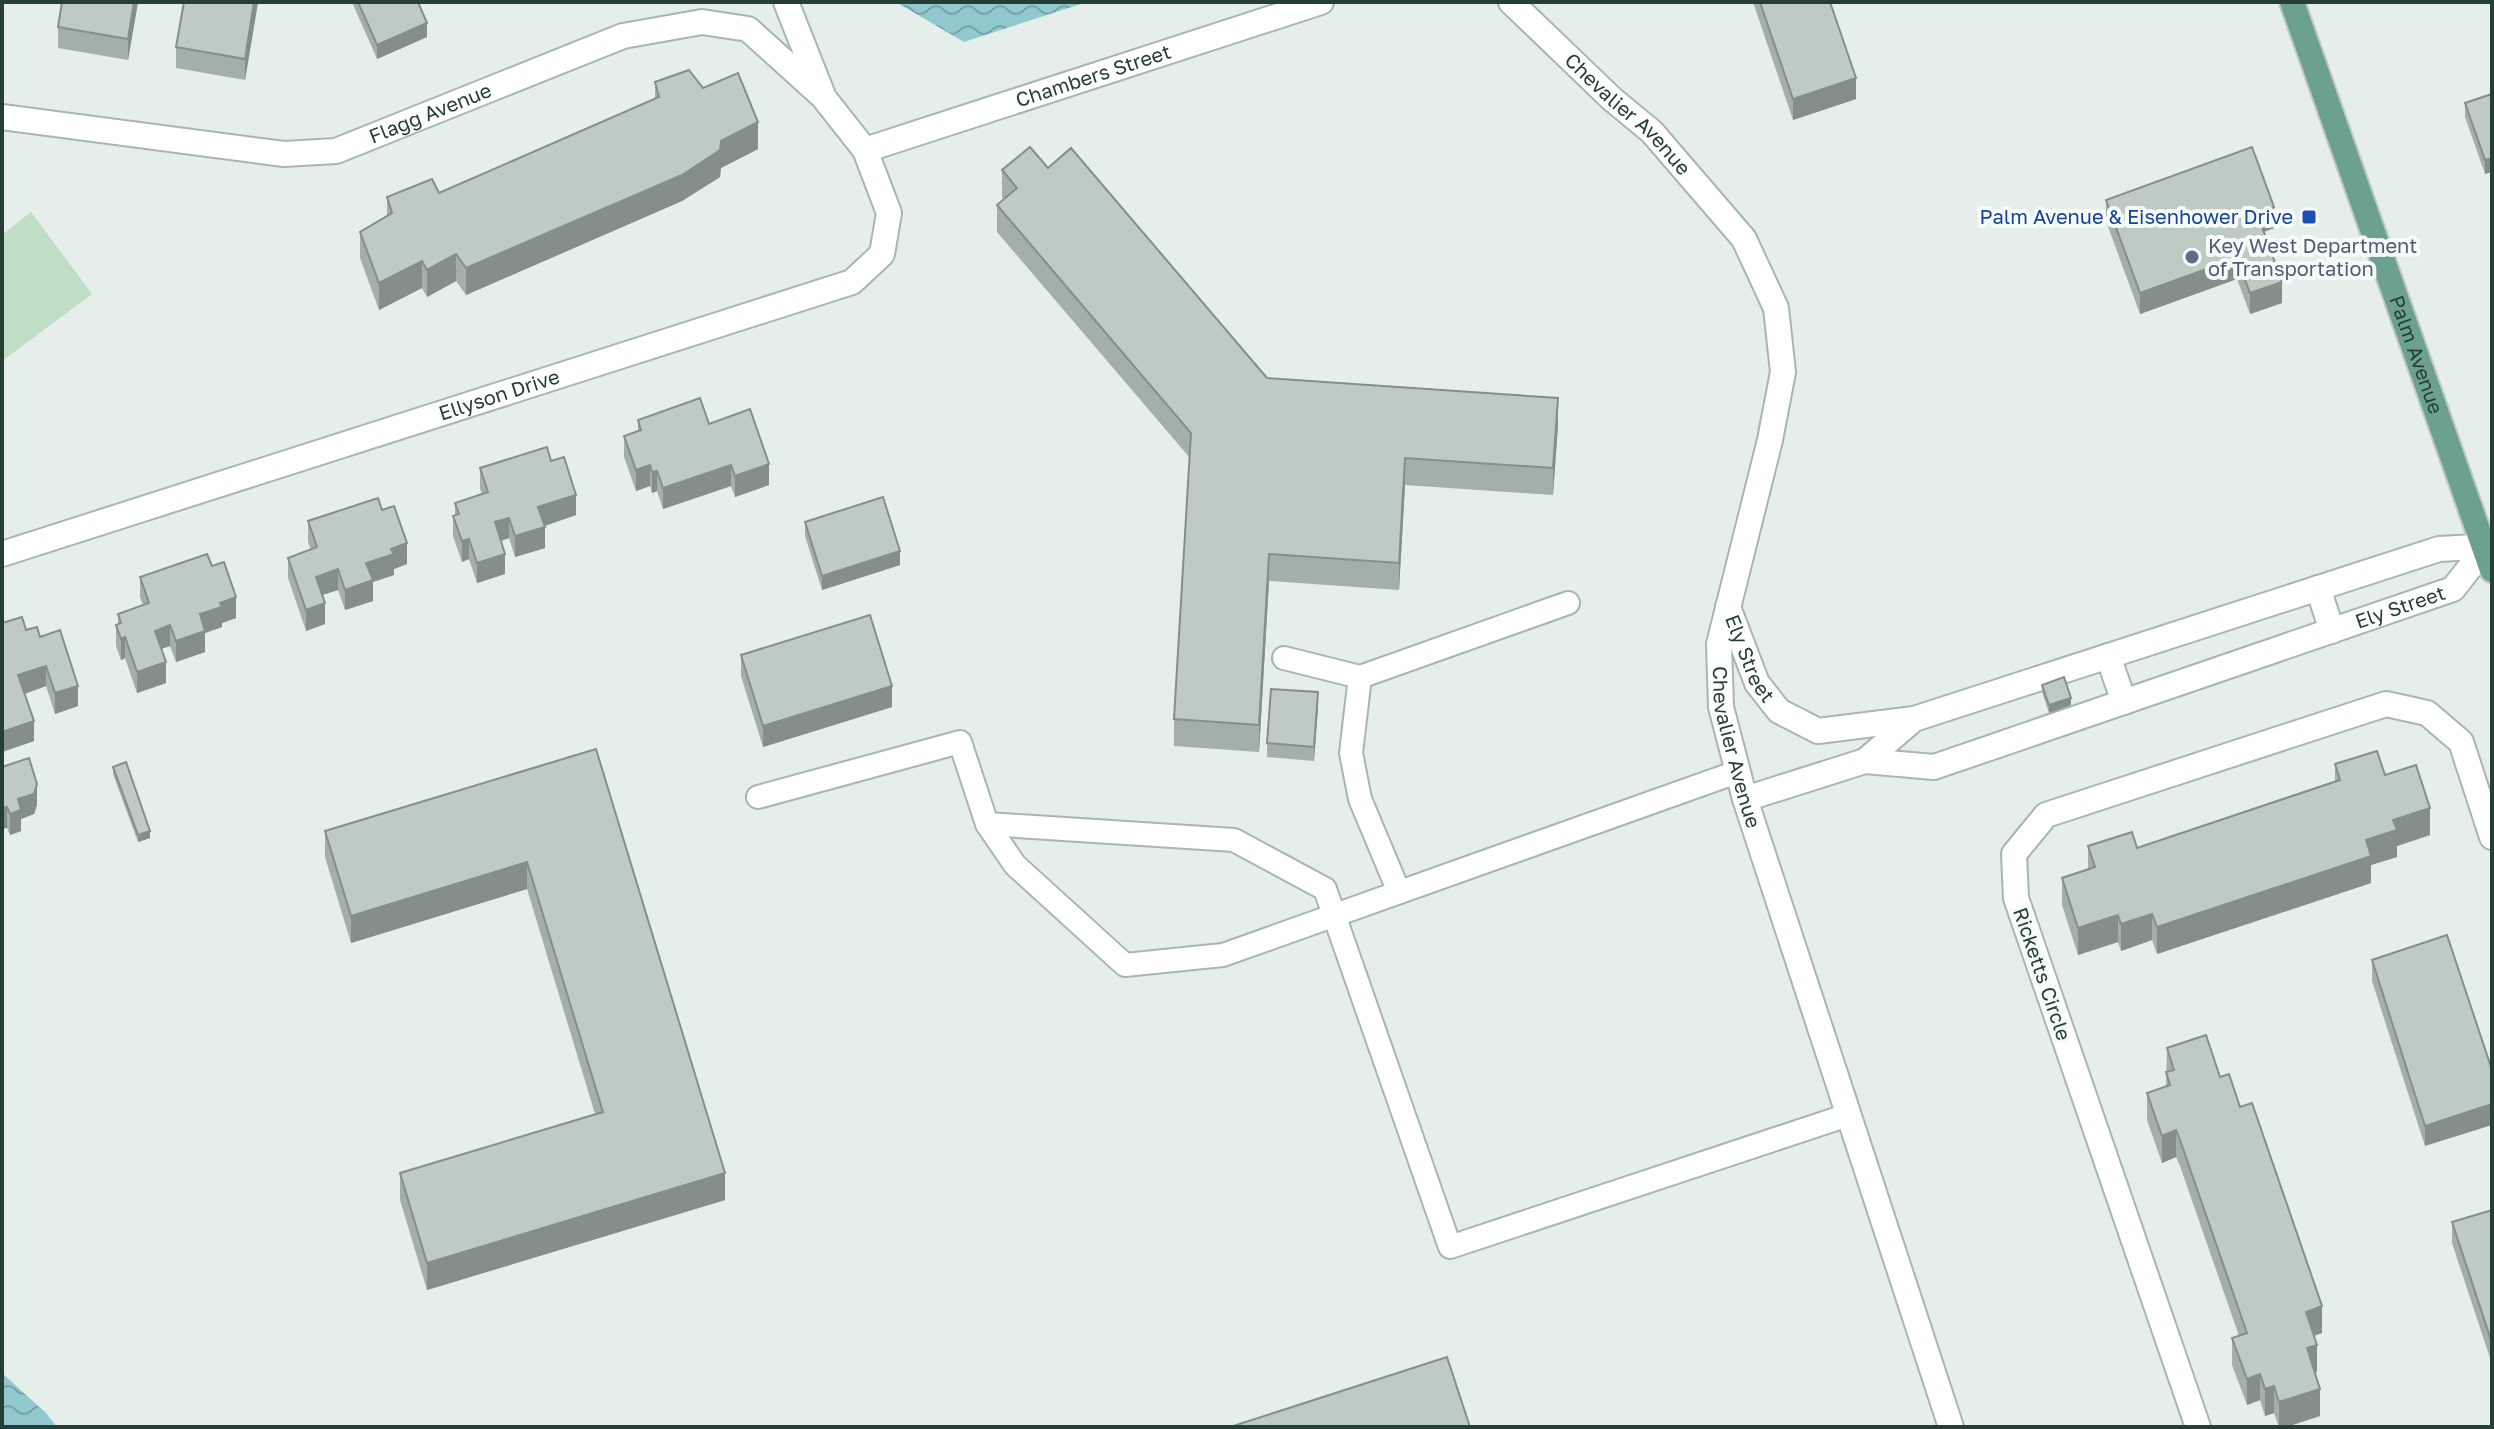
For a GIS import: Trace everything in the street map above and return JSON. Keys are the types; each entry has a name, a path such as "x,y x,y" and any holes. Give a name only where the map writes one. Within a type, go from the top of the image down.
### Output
{"main road":[{"name":"Palm Avenue","path":"2292,2 2490,555"}],"street":[{"path":"786,2 824,98"},
{"name":"Chambers Street","path":"865,150 1321,2"},
{"name":"Chevalier Avenue","path":"1511,2 1612,99 1652,132 1744,239 1776,308 1783,372 1770,440 1719,644 1721,707 1745,799 1951,1427"},
{"name":"Flagg Avenue","path":"2,117 284,154 336,151 623,36 702,22 748,29 824,98"},
{"name":"Ellyson Drive","path":"2,554 852,282 882,254 889,213 865,150 824,98"},
{"name":"Ely Street","path":"1728,607 1757,683 1779,711 1818,731 1914,719 2439,549 2490,555"},
{"name":"Ely Street","path":"1745,799 1865,761 1934,767 2453,589 2490,555"},
{"path":"2318,588 2332,631"},
{"path":"2108,656 2124,702"},
{"name":"Ricketts Circle","path":"2198,1427 2016,898 2014,854 2046,815 2386,704 2427,713 2461,742 2492,837"},
{"name":"Ely Street","path":"1865,761 1914,719"}],"lane":[{"path":"1284,658 1360,677 1568,603"},
{"path":"1360,677 1351,753 1360,799 1399,892"},
{"path":"758,797 960,742 987,824 1015,865 1125,965 1223,955 1737,772"},
{"path":"987,824 1234,840 1325,889 1450,1247 1848,1115"}],"green space":[{"path":"31,212 92,294 2,361 2,235"}],"water":[{"path":"896,2 1087,2 964,42"},
{"path":"2,1349 70,1427 2,1427"}],"pier":[{"path":"2,1345 53,1394 74,1427 57,1427 2,1373"}],"building":[{"path":"62,2 134,2 128,39 58,27"},
{"path":"184,2 254,2 245,59 176,47"},
{"path":"358,2 418,2 427,23 377,45"},
{"path":"1760,2 1830,2 1856,78 1793,99"},
{"path":"689,70 703,88 738,73 758,122 721,141 720,150 682,175 466,268 456,254 427,270 422,261 379,283 360,232 392,213 387,197 432,179 439,193 659,97 655,82"},
{"path":"2492,94 2492,158 2485,160 2465,103"},
{"path":"1030,147 1048,168 1071,148 1267,378 1558,398 1553,468 1405,458 1399,563 1269,554 1259,725 1174,719 1191,433 997,205 1017,188 1002,170"},
{"name":"Key West Department of Transportation","path":"2252,147 2274,207 2257,213 2282,282 2250,293 2237,258 2140,293 2106,200"},
{"path":"700,398 709,424 750,409 769,464 735,476 731,465 663,488 657,471 652,472 650,465 636,470 624,436 641,430 638,420"},
{"path":"547,447 551,461 564,457 576,495 538,507 545,527 515,536 509,518 495,522 505,554 477,563 469,539 462,541 453,516 459,514 455,503 488,492 480,468"},
{"path":"883,497 900,551 822,576 805,522"},
{"path":"378,498 382,510 394,506 407,543 391,549 394,554 366,563 373,580 345,590 338,569 316,577 325,603 306,610 288,558 317,547 308,521"},
{"path":"207,554 212,566 224,562 236,597 220,603 222,607 200,614 205,631 176,641 170,625 155,631 166,662 137,672 125,637 121,639 116,625 121,623 118,614 149,603 140,577"},
{"path":"870,615 892,686 763,726 741,655"},
{"path":"22,617 26,630 37,627 40,637 60,630 78,686 55,693 46,666 18,675 34,721 2,732 2,623"},
{"path":"2064,677 2071,698 2049,705 2042,685"},
{"path":"1271,689 1318,692 1314,747 1267,743"},
{"path":"596,749 725,1173 427,1263 400,1173 603,1112 527,862 351,916 325,831"},
{"path":"2377,751 2385,775 2416,765 2430,808 2393,820 2397,830 2366,840 2371,856 2157,927 2152,914 2121,924 2118,915 2078,928 2062,878 2095,867 2088,846 2132,832 2137,848 2340,780 2335,764"},
{"path":"29,758 37,784 34,794 18,799 21,810 10,814 7,807 2,808 2,767"},
{"path":"126,762 150,831 138,835 113,767"},
{"path":"2447,935 2492,1070 2492,1104 2425,1126 2372,960"},
{"path":"2206,1035 2220,1077 2229,1074 2240,1107 2252,1103 2322,1306 2306,1312 2317,1345 2307,1348 2320,1389 2279,1402 2274,1386 2265,1389 2260,1374 2247,1379 2232,1338 2247,1333 2180,1140 2176,1130 2162,1136 2147,1093 2170,1085 2166,1072 2174,1070 2167,1048"},
{"path":"2492,1210 2492,1343 2452,1222"},
{"path":"1447,1357 1470,1427 1230,1427"}],"place":[{"name":"Palm Avenue & Eisenhower Drive","path":"2309,217"},
{"name":"Key West Department of Transportation","path":"2192,257"}]}
